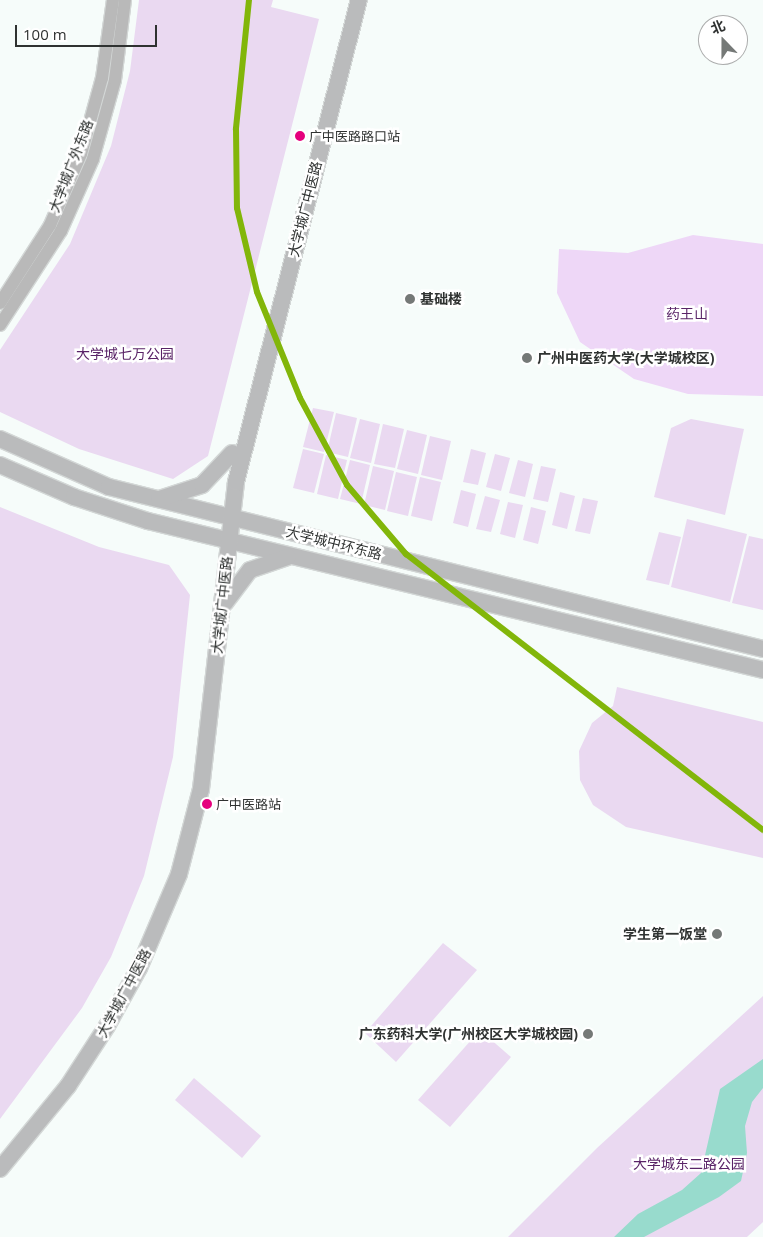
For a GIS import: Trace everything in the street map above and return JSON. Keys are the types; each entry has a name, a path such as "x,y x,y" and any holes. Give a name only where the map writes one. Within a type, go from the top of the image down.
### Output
{"main road":[{"name":"大学城广中医路","path":"0,1155 91,1035 124,977 162,893 192,788 224,540 232,453 348,0"},
{"name":"大学城广中医路","path":"226,517 359,0"},
{"name":"大学城中环东路","path":"0,439 64,470 154,499 763,649"},
{"path":"154,499 202,485 232,453"},
{"name":"大学城中环东路","path":"0,465 119,513 763,670"},
{"name":"大学城广中医路","path":"0,1170 95,1046 130,987 171,896 201,790 222,612 224,540"},
{"path":"222,612 232,589 250,570 273,559 297,557"}],"street":[{"name":"大学城广外东路","path":"0,302 50,225 81,154 102,78 113,0"},
{"name":"大学城广外东路","path":"0,325 61,231 93,159 113,90 125,0"}],"green space":[{"name":"大学城七万公园","path":"139,0 273,0 271,7 319,19 208,456 173,479 79,449 0,412 0,350 70,244 111,146 130,71"},
{"name":"药王山","path":"693,235 763,244 763,396 688,394 634,379 580,342 557,293 559,249 628,253"},
{"path":"313,408 334,412 324,452 303,447"},
{"path":"336,413 357,418 348,457 327,452"},
{"path":"360,419 380,424 371,463 350,458"},
{"path":"691,419 744,429 725,515 654,497 671,428"},
{"path":"383,424 404,429 395,468 374,464"},
{"path":"407,430 427,435 418,474 397,469"},
{"path":"430,436 451,441 442,480 421,475"},
{"path":"303,449 324,454 314,493 293,488"},
{"path":"471,449 486,453 478,485 463,482"},
{"path":"495,454 510,458 501,491 486,487"},
{"path":"326,455 347,460 338,499 317,494"},
{"path":"350,460 370,465 361,504 340,499"},
{"path":"518,460 533,464 525,497 509,493"},
{"path":"373,466 394,471 385,510 364,505"},
{"path":"541,466 556,469 548,502 533,499"},
{"path":"396,472 417,477 408,516 387,511"},
{"path":"420,477 441,482 432,521 411,516"},
{"path":"461,490 476,494 468,527 453,523"},
{"path":"560,492 575,496 567,529 552,525"},
{"path":"485,496 500,500 491,532 476,529"},
{"path":"583,498 598,501 590,534 575,531"},
{"path":"508,502 523,505 515,538 500,534"},
{"path":"0,507 99,547 169,565 190,595 173,757 144,876 111,957 82,1008 0,1119"},
{"path":"531,507 546,511 538,544 523,540"},
{"path":"687,519 747,534 730,602 671,587"},
{"path":"659,532 681,537 669,585 646,580"},
{"path":"749,536 763,539 763,610 732,603"},
{"path":"617,687 763,722 763,858 626,827 593,805 580,780 579,751 592,723 613,706"},
{"path":"443,943 477,970 396,1062 365,1033"},
{"name":"大学城东二路公园","path":"763,996 763,1222 747,1237 508,1237 597,1148"},
{"path":"480,1030 511,1057 450,1127 418,1100"},
{"path":"194,1078 261,1136 242,1158 175,1100"}],"shaded area":[{"path":"763,1059 763,1088 752,1102 745,1126 747,1153 741,1181 719,1197 644,1237 614,1237 638,1214 682,1190 701,1173 720,1089"}],"transit line":[{"path":"249,0 236,129 237,208 257,292 300,398 347,485 406,554 763,830"}],"place":[{"name":"广中医路路口站","path":"300,136"},
{"name":"基础楼","path":"410,299"},
{"name":"广州中医药大学(大学城校区)","path":"527,358"},
{"name":"广中医路站","path":"207,804"},
{"name":"学生第一饭堂","path":"717,934"},
{"name":"广东药科大学(广州校区大学城校园)","path":"588,1034"}]}
